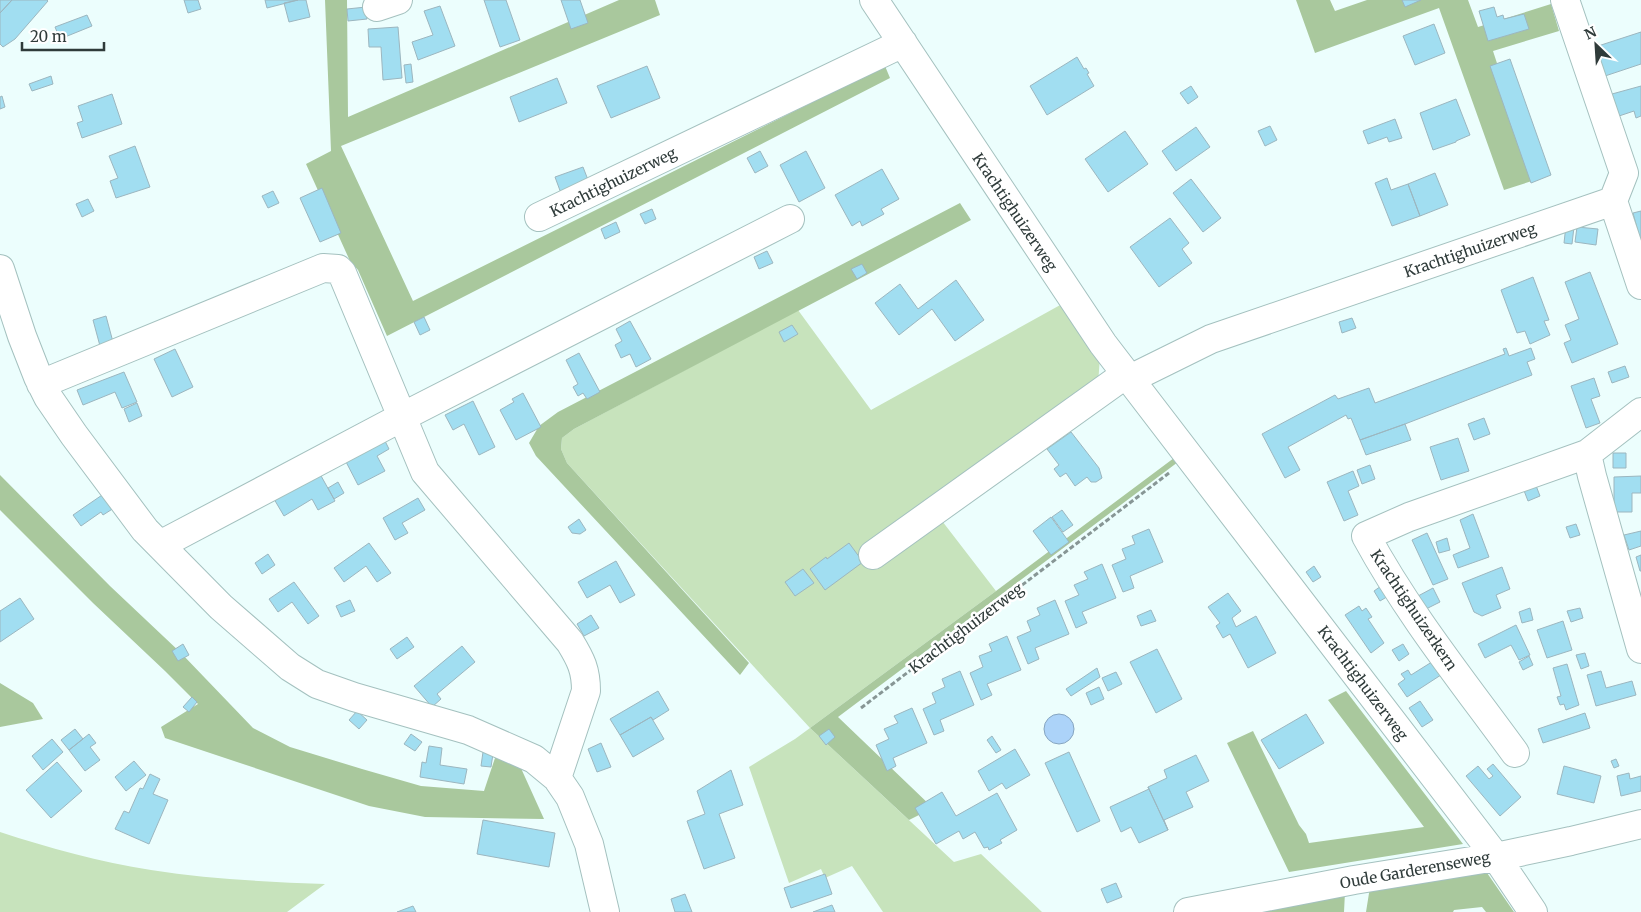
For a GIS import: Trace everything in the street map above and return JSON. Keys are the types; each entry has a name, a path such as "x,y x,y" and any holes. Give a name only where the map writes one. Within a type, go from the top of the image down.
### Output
{"street":[{"name":"Krachtighuizerweg","path":"874,0 1098,336 1496,857 1533,912"},
{"path":"1565,0 1624,173 1613,201 1641,285"},
{"name":"Krachtighuizerweg","path":"539,217 903,44"},
{"name":"Krachtighuizerweg","path":"1128,377 1211,339 1613,201"},
{"path":"160,546 402,417 790,219"},
{"path":"42,384 323,268 331,267 338,269 342,273 425,472 570,642 581,660 586,676 586,691 557,778"},
{"path":"0,269 22,336 48,397 145,530 160,546 221,607 290,667 317,684 354,697 468,730 534,759 557,778 570,797 589,844 605,912"},
{"path":"873,555 1128,377"},
{"name":"Krachtighuizerkern","path":"1515,753 1411,609 1381,565 1366,536 1409,517 1588,454 1641,412"},
{"path":"1588,454 1592,476 1641,649"},
{"name":"Oude Garderenseweg","path":"1188,912 1354,880 1496,857 1641,824"}],"path":[{"name":"Krachtighuizerweg","path":"861,708 1190,457"}],"green space":[{"path":"325,0 347,0 348,117 619,0 655,0 660,15 341,146 413,301 885,66 890,78 387,336 358,270 350,261 306,164 331,151"},
{"path":"1296,0 1330,0 1335,11 1367,0 1468,0 1478,27 1551,4 1559,31 1493,51 1535,180 1504,190 1439,8 1315,53"},
{"path":"960,203 971,220 574,429 562,438 561,449 567,463 749,663 740,675 536,456 529,443 539,426 558,412"},
{"path":"1062,304 1100,356 1098,385 929,504 996,591 810,728 567,463 561,449 562,438 574,429 798,310 871,410"},
{"path":"1174,458 1178,462 838,717 933,808 909,820 810,728 996,591"},
{"path":"0,475 110,586 181,653 253,728 290,747 421,786 484,791 498,749 515,755 544,819 425,817 369,806 165,738 161,727 198,704 0,510"},
{"path":"0,683 33,703 43,719 0,727"},
{"path":"1346,691 1463,844 1289,872 1227,743 1253,731 1309,843 1424,827 1328,700"},
{"path":"810,728 954,862 981,854 1042,912 883,912 852,866 825,878 821,869 789,883 749,767"},
{"path":"0,832 75,854 151,870 238,880 325,884 287,912 0,912"},
{"path":"1485,870 1514,912 1486,912 1482,907 1454,910 1453,912 1366,912 1370,887"},
{"path":"1345,892 1344,912 1238,912"}],"water":[{"path":"1059,714 1070,718 1074,729 1070,740 1059,744 1048,740 1044,729 1048,718"}],"building":[{"path":"0,0 12,0 0,13"},
{"path":"12,0 48,1 15,39 3,47 0,44 0,13"},
{"path":"184,0 198,0 201,9 188,13"},
{"path":"265,0 298,0 267,8"},
{"path":"306,0 310,17 289,22 284,3"},
{"path":"484,0 506,0 520,40 500,47"},
{"path":"561,0 580,0 588,23 571,29"},
{"path":"1402,0 1421,0 1405,7"},
{"path":"440,6 455,46 418,60 412,42 433,35 424,11"},
{"path":"366,7 367,19 348,21 347,9"},
{"path":"1494,7 1497,17 1503,15 1504,19 1524,14 1529,29 1488,41 1479,11"},
{"path":"87,15 92,26 60,39 55,27"},
{"path":"1434,24 1445,53 1415,65 1403,36"},
{"path":"398,27 402,78 383,80 381,47 369,47 368,29"},
{"path":"1641,32 1641,64 1605,76 1595,47"},
{"path":"1077,57 1084,69 1086,68 1089,73 1087,74 1094,86 1047,115 1030,86"},
{"path":"1510,59 1551,175 1531,183 1490,66"},
{"path":"411,64 413,82 406,83 404,65"},
{"path":"647,66 660,98 611,118 597,86"},
{"path":"51,76 53,84 32,91 29,84"},
{"path":"557,78 567,103 519,122 510,97"},
{"path":"1191,86 1198,97 1188,104 1180,93"},
{"path":"1641,86 1641,116 1636,118 1634,111 1619,116 1612,94"},
{"path":"112,94 122,124 82,138 77,123 83,121 78,106"},
{"path":"2,96 5,107 0,109 0,97"},
{"path":"1456,99 1470,135 1433,150 1420,113"},
{"path":"1395,119 1402,138 1389,142 1387,137 1368,144 1363,131"},
{"path":"1270,126 1277,140 1265,146 1258,131"},
{"path":"1196,127 1210,147 1176,171 1162,151"},
{"path":"1125,131 1148,164 1108,192 1085,159"},
{"path":"135,146 150,187 116,198 110,181 118,178 109,156"},
{"path":"760,151 768,166 755,173 747,158"},
{"path":"806,151 825,188 799,202 780,165"},
{"path":"583,167 590,185 562,196 555,177"},
{"path":"882,169 899,199 881,209 884,214 862,226 860,221 852,226 835,195"},
{"path":"1435,173 1448,205 1420,216 1408,184"},
{"path":"1387,178 1391,190 1408,184 1420,216 1392,226 1375,183"},
{"path":"1191,179 1221,218 1203,232 1173,193"},
{"path":"322,188 341,233 320,242 300,198"},
{"path":"273,191 279,203 268,208 262,196"},
{"path":"88,199 94,211 82,217 76,204"},
{"path":"652,209 656,219 645,224 640,214"},
{"path":"1641,211 1641,243 1633,213"},
{"path":"1170,218 1189,243 1182,249 1192,263 1159,287 1130,247"},
{"path":"616,222 620,232 605,239 601,229"},
{"path":"1566,225 1574,227 1572,244 1564,243"},
{"path":"1577,227 1598,229 1596,245 1575,242"},
{"path":"767,251 773,263 759,269 754,257"},
{"path":"862,264 867,273 857,279 851,269"},
{"path":"1590,272 1618,344 1572,363 1564,343 1571,340 1565,325 1579,319 1565,282"},
{"path":"1533,277 1549,320 1544,321 1550,335 1530,344 1525,331 1517,333 1501,290"},
{"path":"956,280 984,320 955,341 932,309 899,335 875,303 900,284 918,309"},
{"path":"106,316 113,342 100,346 93,320"},
{"path":"424,317 430,330 420,335 414,322"},
{"path":"1352,318 1356,328 1342,333 1339,322"},
{"path":"630,321 651,359 636,367 630,354 621,358 615,345 622,341 616,329"},
{"path":"792,325 798,334 784,342 779,332"},
{"path":"1506,348 1509,356 1531,348 1535,359 1527,362 1532,375 1360,440 1351,418 1348,419 1346,415 1288,447 1300,470 1285,478 1262,434 1335,395 1338,399 1369,388 1375,403 1505,354 1503,349"},
{"path":"175,349 193,387 172,397 154,359"},
{"path":"579,353 600,392 587,399 583,393 578,396 573,387 578,384 566,360"},
{"path":"1625,366 1629,377 1612,383 1608,372"},
{"path":"124,372 137,402 122,408 115,392 83,405 77,390"},
{"path":"1594,378 1600,396 1591,399 1600,423 1586,428 1571,386"},
{"path":"523,393 541,427 516,440 500,410 514,402 512,399"},
{"path":"473,401 495,447 479,455 464,424 453,430 445,415"},
{"path":"137,403 142,416 129,422 124,409"},
{"path":"1484,418 1490,434 1474,440 1468,424"},
{"path":"1405,424 1411,440 1366,455 1360,440"},
{"path":"1071,432 1099,468 1102,478 1096,482 1091,482 1087,477 1075,486 1066,473 1060,477 1054,469 1059,465 1047,449"},
{"path":"383,437 389,449 377,456 385,471 358,485 344,458"},
{"path":"1458,438 1469,471 1441,480 1430,447"},
{"path":"1613,453 1626,453 1626,468 1613,468"},
{"path":"1370,465 1375,479 1362,484 1357,470"},
{"path":"1353,471 1359,486 1348,491 1358,515 1344,521 1327,482"},
{"path":"320,474 335,501 318,510 312,499 284,516 274,499"},
{"path":"1641,476 1641,493 1632,493 1632,512 1614,512 1614,477"},
{"path":"338,482 344,493 334,499 328,488"},
{"path":"1535,483 1540,496 1528,501 1523,488"},
{"path":"105,493 114,508 103,515 101,512 81,526 73,515"},
{"path":"418,498 425,510 402,523 408,533 395,540 383,518"},
{"path":"1062,510 1073,525 1063,532 1052,517"},
{"path":"1473,514 1489,557 1458,568 1453,555 1470,548 1460,520"},
{"path":"1051,517 1069,542 1051,555 1033,531"},
{"path":"579,519 586,530 580,534 572,533 568,527"},
{"path":"1576,524 1580,535 1570,538 1566,527"},
{"path":"1149,529 1163,562 1130,576 1134,588 1123,592 1112,565 1126,559 1122,549 1135,544 1132,536"},
{"path":"1641,531 1641,546 1629,550 1624,535"},
{"path":"1427,533 1448,579 1433,585 1412,540"},
{"path":"1447,538 1450,550 1439,553 1436,542"},
{"path":"369,543 391,573 377,582 366,566 344,582 334,568"},
{"path":"849,543 863,562 825,590 810,569"},
{"path":"268,554 275,565 262,574 255,563"},
{"path":"1641,555 1641,571 1640,571 1636,557"},
{"path":"616,561 635,595 620,603 610,585 587,598 578,582"},
{"path":"1102,564 1116,598 1082,612 1087,623 1076,628 1065,601 1079,595 1074,585 1088,579 1084,572"},
{"path":"1314,566 1321,577 1313,582 1306,572"},
{"path":"1502,567 1510,589 1496,595 1501,608 1482,616 1474,612 1462,583"},
{"path":"803,569 814,583 795,596 785,582"},
{"path":"294,582 319,616 308,624 292,602 278,612 269,599"},
{"path":"1384,584 1390,595 1380,601 1374,591"},
{"path":"1433,588 1440,602 1424,610 1418,596"},
{"path":"1228,593 1241,611 1232,618 1236,627 1256,616 1276,653 1248,668 1230,634 1223,638 1216,626 1220,623 1208,607"},
{"path":"20,598 34,619 0,642 0,611"},
{"path":"350,600 355,611 341,617 336,606"},
{"path":"1055,600 1069,634 1035,648 1039,659 1028,664 1017,637 1031,631 1027,621 1040,615 1037,608"},
{"path":"1359,606 1362,611 1366,608 1372,617 1368,619 1384,643 1371,653 1345,615"},
{"path":"1530,608 1533,620 1522,623 1519,612"},
{"path":"1580,608 1583,618 1571,622 1567,611"},
{"path":"1151,610 1156,621 1141,626 1137,616"},
{"path":"591,615 599,628 584,636 577,624"},
{"path":"1563,621 1572,650 1547,658 1537,630"},
{"path":"1516,625 1530,655 1519,660 1511,645 1485,658 1478,644"},
{"path":"1007,636 1021,670 987,684 992,695 981,700 970,673 983,667 979,656 992,651 989,644"},
{"path":"407,637 414,647 397,659 390,649"},
{"path":"183,644 189,655 178,661 172,651"},
{"path":"1403,644 1409,654 1399,661 1392,650"},
{"path":"462,646 475,662 437,694 441,699 432,707 414,686"},
{"path":"1157,649 1182,699 1156,713 1130,662"},
{"path":"1585,653 1589,666 1581,669 1576,655"},
{"path":"1529,656 1533,665 1523,670 1519,662"},
{"path":"1435,660 1444,673 1407,697 1398,684 1405,679 1401,674 1408,670 1411,675"},
{"path":"1567,664 1579,705 1566,710 1564,704 1560,705 1557,697 1561,696 1553,668"},
{"path":"1097,668 1100,677 1071,696 1066,689"},
{"path":"960,671 974,705 940,720 944,731 934,735 923,709 936,703 932,693 945,687 942,679"},
{"path":"1601,671 1606,688 1632,681 1636,695 1596,706 1587,675"},
{"path":"1116,672 1122,684 1108,691 1102,678"},
{"path":"1099,687 1104,699 1091,705 1086,693"},
{"path":"658,691 669,710 653,720 651,717 620,735 610,719"},
{"path":"192,697 197,702 189,712 183,707"},
{"path":"1420,701 1433,720 1422,727 1409,708"},
{"path":"912,708 927,743 893,758 896,766 887,771 876,745 889,739 884,729 898,723 894,716"},
{"path":"357,711 367,720 359,729 349,720"},
{"path":"1585,713 1590,728 1543,743 1538,729"},
{"path":"1306,714 1324,743 1279,769 1261,740"},
{"path":"651,717 664,739 633,757 620,735"},
{"path":"75,729 83,739 69,750 61,740"},
{"path":"829,729 835,737 826,745 819,736"},
{"path":"89,734 96,743 90,747 100,760 85,771 69,750"},
{"path":"411,734 422,742 415,751 404,744"},
{"path":"992,736 1001,750 996,753 987,740"},
{"path":"52,739 63,752 43,770 32,756"},
{"path":"601,743 611,767 597,772 588,749"},
{"path":"429,746 442,748 440,765 467,769 464,784 420,777 422,762 426,763"},
{"path":"1015,749 1030,775 1006,789 1002,783 989,791 978,771"},
{"path":"483,752 493,754 491,767 481,766"},
{"path":"1069,752 1100,821 1077,832 1045,763"},
{"path":"1196,755 1209,781 1186,792 1193,807 1164,820 1168,830 1148,787 1167,778 1164,770"},
{"path":"1616,759 1619,766 1614,768 1611,761"},
{"path":"134,761 146,775 126,791 115,777"},
{"path":"57,762 82,791 51,818 26,790"},
{"path":"1493,764 1521,797 1500,816 1466,776 1478,766 1489,779 1493,776 1487,769"},
{"path":"1564,766 1601,776 1594,803 1557,794"},
{"path":"731,770 743,805 719,814 735,858 704,869 687,821 705,814 697,791"},
{"path":"1629,773 1630,779 1641,776 1641,791 1621,796 1617,776"},
{"path":"150,774 160,779 153,794 168,800 149,844 115,829 124,811 129,813 140,788 143,789"},
{"path":"1149,789 1168,830 1139,843 1131,827 1121,832 1110,807"},
{"path":"942,792 956,816 997,793 1017,830 1000,840 1002,843 989,850 988,847 984,848 975,832 963,839 959,831 936,844 915,808"},
{"path":"483,820 555,833 549,867 477,854"},
{"path":"825,874 832,894 791,908 784,888"},
{"path":"1116,883 1122,897 1107,903 1101,889"},
{"path":"685,894 692,912 675,912 671,899"},
{"path":"832,905 835,912 813,912"},
{"path":"413,906 416,912 397,912"}]}
